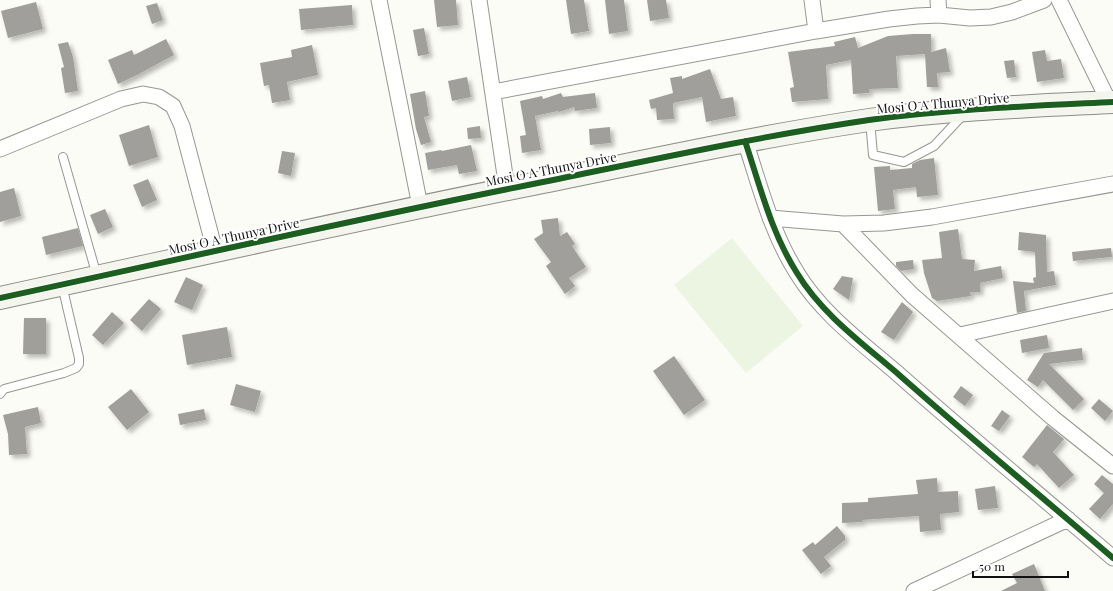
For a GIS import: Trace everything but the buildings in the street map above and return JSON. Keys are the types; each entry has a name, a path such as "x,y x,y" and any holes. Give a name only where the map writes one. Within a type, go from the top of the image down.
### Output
{"street":[{"path":"379,0 420,206"},
{"path":"479,0 507,189"},
{"path":"812,0 816,31"},
{"path":"493,92 816,31 917,16 938,7 970,18 991,17 1012,12 1044,0"},
{"path":"1059,0 1111,102"},
{"path":"0,149 121,99 143,94 159,96 173,106 182,126 215,251"},
{"name":"Mosi O A Thunya Drive","path":"0,298 420,206 745,141 870,120 968,110 1111,102"},
{"path":"745,141 778,239 797,274 826,310 956,426 1113,558"},
{"path":"770,218 843,224 884,223 1113,184"},
{"path":"843,224 912,295 1054,418 1113,466"},
{"path":"960,335 1113,301"},
{"path":"914,591 1068,519"}],"lane":[{"path":"870,120 873,155 904,162 934,146 968,110"},
{"path":"63,157 97,277"},
{"path":"0,394 4,389 64,373 76,368 79,364 79,358 62,284"}],"green space":[{"path":"732,238 803,326 746,373 674,285"}],"cycle path":[{"path":"0,298 396,212 784,134 899,116 991,108 1113,102"},
{"path":"745,141 767,208 780,241 797,273 818,301 856,339 1113,558"}]}
